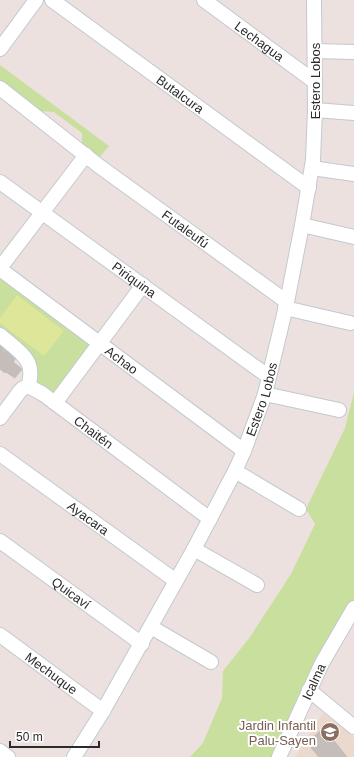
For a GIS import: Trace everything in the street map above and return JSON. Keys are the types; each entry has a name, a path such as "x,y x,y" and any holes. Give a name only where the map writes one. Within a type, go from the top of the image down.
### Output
{"street":[{"path":"0,49 36,0"},
{"name":"Butalcura","path":"52,0 309,188"},
{"name":"Lechagua","path":"204,0 315,82"},
{"name":"Estero Lobos","path":"74,757 104,712 210,519 244,451 266,394 286,305 312,168 315,110 314,0"},
{"path":"315,51 354,52"},
{"name":"Futaleufú","path":"0,88 99,166 286,305 350,323"},
{"path":"315,110 354,113"},
{"path":"0,269 86,155"},
{"path":"312,168 354,174"},
{"name":"Piriquina","path":"0,182 269,377"},
{"path":"302,225 354,236"},
{"name":"Achao","path":"0,269 244,451"},
{"path":"55,403 143,285"},
{"path":"0,336 26,358 31,370 28,387 23,388 20,391 0,418"},
{"name":"Chaitén","path":"28,387 37,390 55,403 210,519"},
{"path":"266,394 339,410"},
{"name":"Ayacara","path":"0,454 176,582"},
{"path":"235,471 299,509"},
{"name":"Quicaví","path":"0,541 142,644"},
{"path":"194,549 257,585"},
{"name":"Icalma","path":"278,757 322,663 354,608"},
{"path":"151,627 211,662"},
{"name":"Mechuque","path":"0,635 104,712"},
{"path":"309,690 354,727"},
{"path":"0,751 8,757"}],"shaded area":[{"name":"Jardin Infantil Palu-Sayen","path":"323,713 354,737 354,757 295,757"}],"green space":[{"path":"0,65 109,146 99,158 83,145 82,133 54,112 39,111 0,81"},
{"path":"0,278 88,343 89,347 54,394 35,384 0,330"},
{"path":"17,295 64,331 44,356 0,323 0,318"},
{"path":"354,392 354,601 318,661 272,757 190,757 203,743 222,698 223,671 250,637 291,574 315,524 306,509 345,428"}],"building":[{"path":"0,344 5,348 0,356"},
{"path":"5,350 16,358 5,373 0,369 0,357"},
{"path":"13,362 22,369 15,378 6,372"},
{"path":"324,728 347,757 319,757 311,748 317,742 313,737"}],"place":[{"name":"Jardin Infantil Palu-Sayen","path":"330,732"}]}
